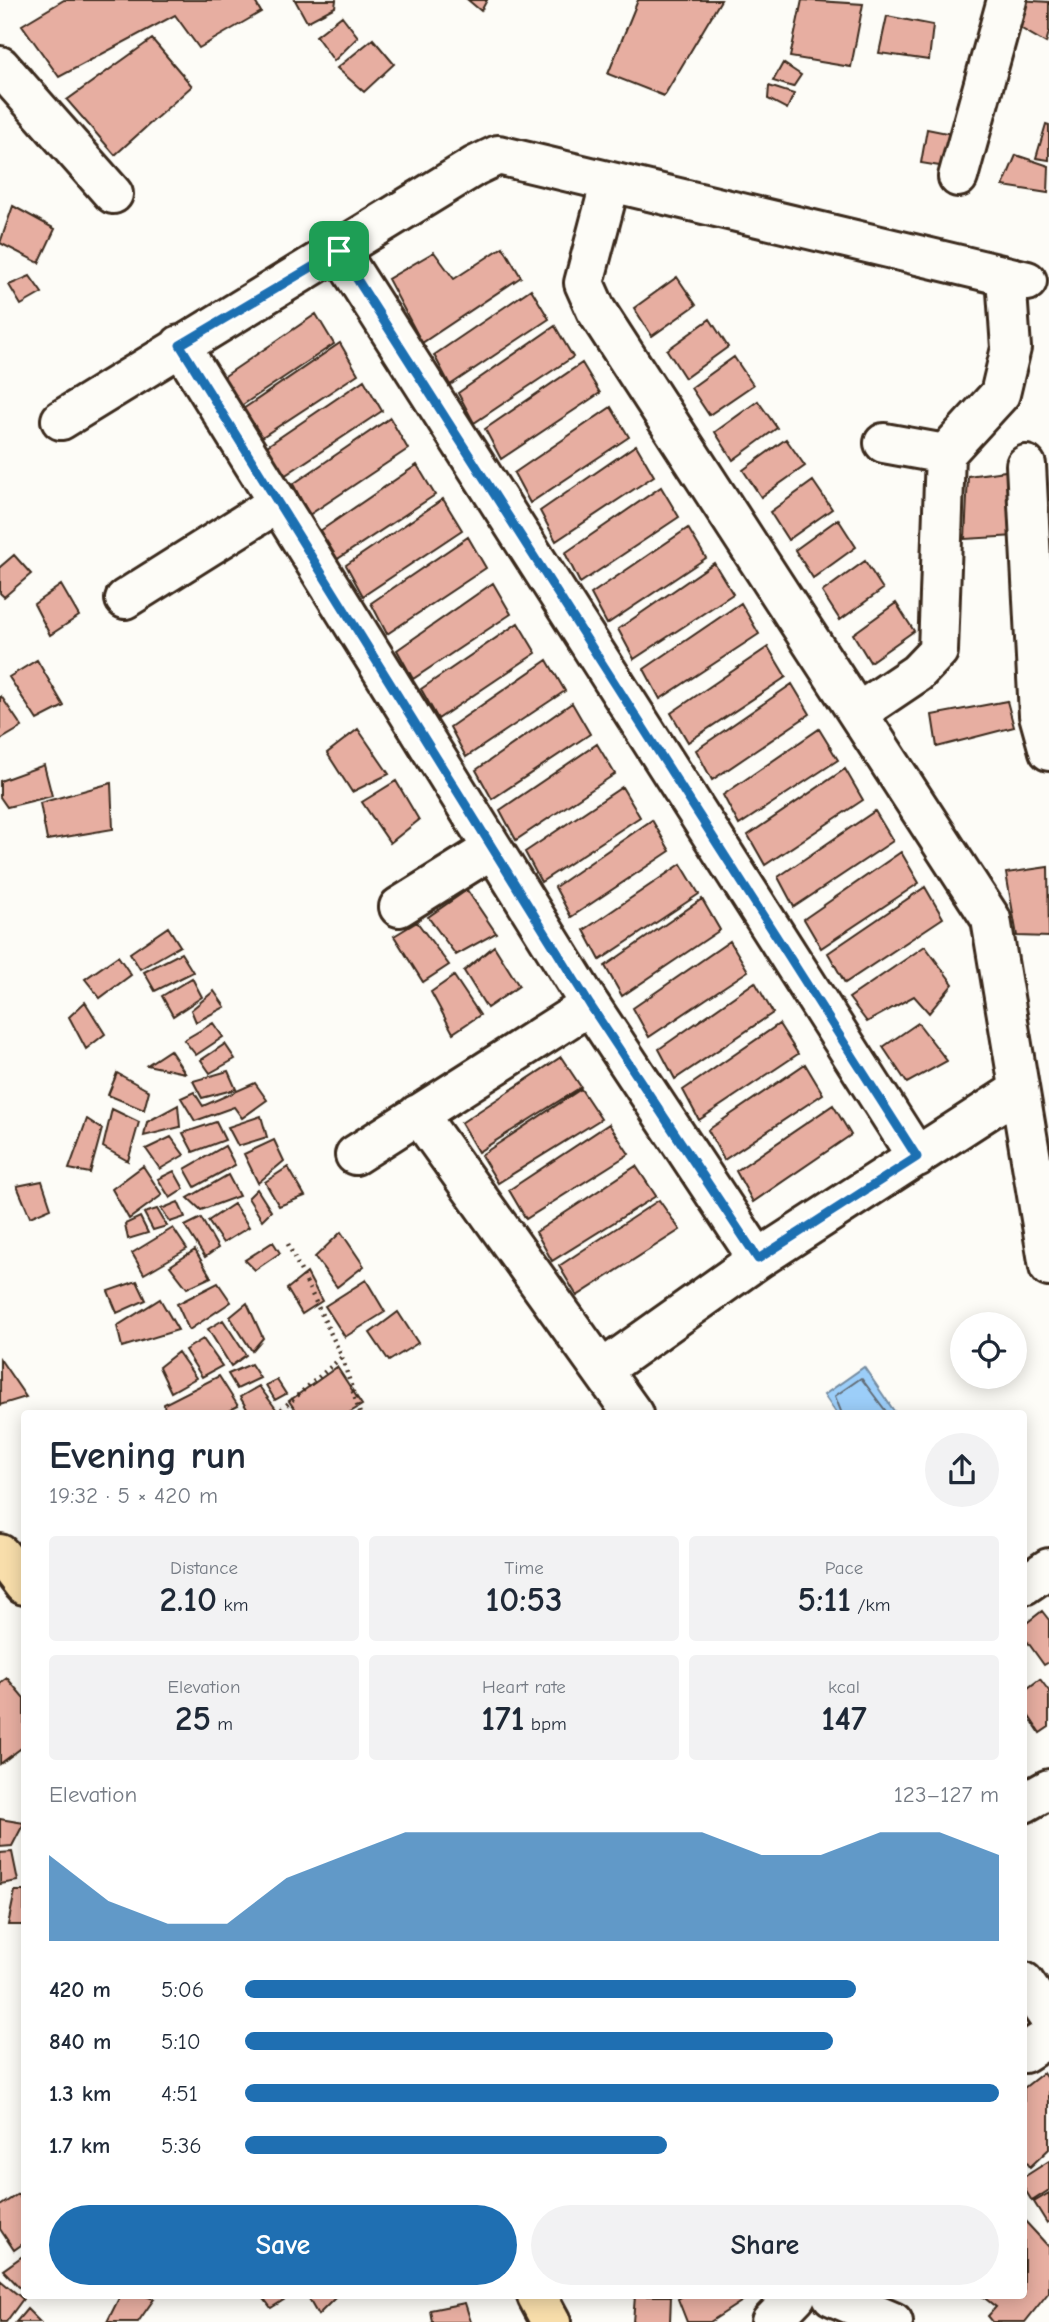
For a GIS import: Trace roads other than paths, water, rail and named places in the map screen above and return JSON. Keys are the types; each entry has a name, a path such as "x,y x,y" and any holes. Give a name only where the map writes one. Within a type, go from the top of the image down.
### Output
{"main road":[{"path":"0,1554 21,1581"},
{"path":"539,2299 551,2322"}],"street":[{"path":"958,177 1007,0"},
{"path":"0,66 113,194"},
{"path":"61,419 475,166 498,155 610,184 1017,279 1011,348 1000,394 944,454 938,651 917,673 859,712"},
{"path":"610,184 584,284 596,310 991,919 1049,1267"},
{"path":"339,251 917,1157"},
{"path":"180,345 276,504 590,1005 758,1259"},
{"path":"884,443 944,454"},
{"path":"1026,465 1039,715 1049,751"},
{"path":"125,599 276,504"},
{"path":"399,907 492,849"},
{"path":"355,1156 590,1005"},
{"path":"601,1370 758,1259 1019,1090"},
{"path":"418,1114 630,1410"},
{"path":"1027,1584 1049,1568"},
{"path":"1027,1801 1049,1789"},
{"path":"1027,1993 1041,2044"},
{"path":"771,2322 793,2299"},
{"path":"839,2299 893,2322"}],"water":[{"path":"864,1367 893,1410 834,1410 824,1395"}]}
